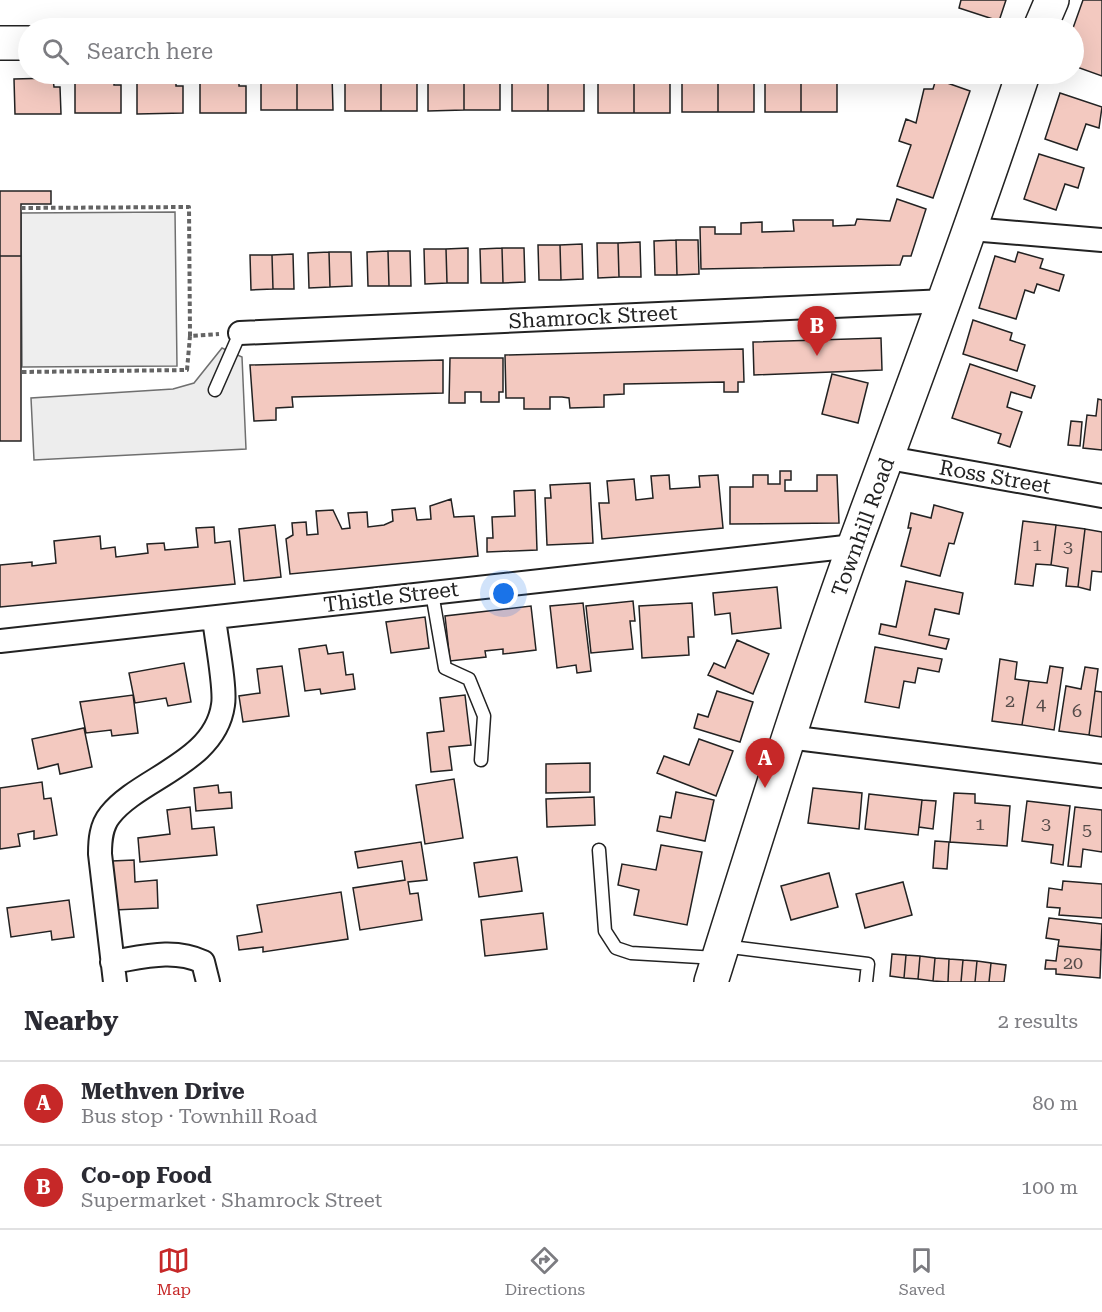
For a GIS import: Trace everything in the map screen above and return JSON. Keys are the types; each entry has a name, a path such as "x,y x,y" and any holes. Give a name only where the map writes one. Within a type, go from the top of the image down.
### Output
{"street":[{"path":"1044,18 1052,0"},
{"path":"0,43 18,43"},
{"name":"Townhill Road","path":"717,962 788,737 854,546 889,458 946,301 1020,84"},
{"path":"971,229 1102,240"},
{"name":"Shamrock Street","path":"240,333 946,301"},
{"name":"Ross Street","path":"889,458 1102,496"},
{"name":"Thistle Street","path":"0,641 854,546"},
{"path":"208,982 203,962 175,953 113,972 99,854 100,833 109,815 121,804 177,767 198,750 213,729 224,705 214,618"},
{"path":"788,737 1102,776"}],"lane":[{"path":"215,390 240,333"},
{"path":"432,593 445,668 469,679 484,716 481,760"},
{"path":"599,850 605,931 616,948 631,953 717,962 868,964 866,982"}],"path":[{"path":"21,208 189,207 190,336 187,370 22,372"},
{"path":"190,336 240,333"}],"shaded area":[{"path":"175,212 177,366 22,367 21,213"},
{"path":"222,348 242,357 246,449 34,460 31,398 173,389 194,383"}],"building":[{"path":"961,0 1006,0 1000,18 990,18 959,8"},
{"path":"1083,0 1102,0 1102,76 1084,70 1084,18 1077,18"},
{"path":"14,79 18,79 18,84 54,84 54,87 60,87 61,114 15,114"},
{"path":"75,84 121,85 121,113 75,113"},
{"path":"137,84 183,86 183,113 137,114"},
{"path":"200,84 246,86 246,113 200,113"},
{"path":"261,84 297,84 297,110 261,110"},
{"path":"297,84 332,84 333,110 297,110"},
{"path":"345,84 381,84 381,111 345,111"},
{"path":"381,84 417,84 417,111 381,111"},
{"path":"428,84 464,84 464,110 428,111"},
{"path":"464,84 500,84 500,110 464,110"},
{"path":"512,84 548,84 548,111 512,111"},
{"path":"548,84 584,84 584,111 548,111"},
{"path":"598,84 634,84 634,113 598,113"},
{"path":"634,84 670,84 670,113 634,113"},
{"path":"682,84 718,84 718,112 682,112"},
{"path":"718,84 754,84 754,112 718,112"},
{"path":"765,84 801,84 801,112 765,112"},
{"path":"801,84 837,84 837,112 801,112"},
{"path":"934,84 950,84 970,91 933,198 897,186 911,145 899,141 906,119 916,123 924,89 933,89"},
{"path":"1060,93 1102,107 1099,128 1086,124 1077,150 1045,139"},
{"path":"1039,154 1084,168 1078,188 1065,184 1056,210 1024,199"},
{"path":"0,191 51,191 51,204 21,204 21,256 0,256"},
{"path":"897,199 926,209 911,256 903,256 900,265 701,269 700,227 715,227 715,234 741,234 741,223 762,222 762,232 794,231 793,220 833,220 833,226 855,225 857,219 890,221"},
{"path":"676,240 698,240 699,274 677,275"},
{"path":"676,240 677,275 655,275 654,241"},
{"path":"640,242 641,277 619,277 618,243"},
{"path":"597,243 618,243 619,277 598,278"},
{"path":"582,244 583,279 561,280 560,245"},
{"path":"538,245 560,245 561,280 539,280"},
{"path":"468,248 468,283 447,283 446,249"},
{"path":"502,248 524,248 525,282 503,283"},
{"path":"502,248 503,283 481,283 480,249"},
{"path":"424,249 446,249 447,283 425,284"},
{"path":"388,251 410,251 411,286 389,286"},
{"path":"388,251 389,286 368,286 367,252"},
{"path":"329,252 351,252 352,286 330,287"},
{"path":"329,252 330,287 309,288 308,253"},
{"path":"1018,252 1043,259 1040,268 1064,275 1059,291 1037,284 1034,293 1025,290 1016,319 979,308 995,256 1015,262"},
{"path":"293,254 294,289 273,289 272,255"},
{"path":"250,255 272,255 273,289 251,290"},
{"path":"0,256 21,256 21,441 0,441"},
{"path":"973,320 1012,333 1010,340 1025,345 1017,371 963,354"},
{"path":"881,338 882,370 754,375 753,342"},
{"path":"743,349 744,382 738,382 738,392 724,392 724,382 624,384 624,394 604,395 604,407 570,408 569,398 550,397 550,409 524,409 524,398 506,398 505,355"},
{"path":"450,358 503,358 503,392 499,392 499,402 481,402 481,392 465,392 465,403 449,403"},
{"path":"443,360 443,393 292,397 293,407 276,408 276,420 254,421 250,365"},
{"path":"970,364 1035,386 1031,398 1011,392 1007,407 1022,412 1010,447 998,443 1001,434 952,418"},
{"path":"832,374 868,383 858,423 822,414"},
{"path":"1098,399 1102,400 1102,450 1083,448 1087,415 1096,416"},
{"path":"1071,421 1082,422 1080,446 1068,445"},
{"path":"780,471 791,471 791,480 785,480 785,491 817,491 817,475 837,475 839,523 730,524 730,487 753,487 753,475 768,475 768,484 780,484"},
{"path":"669,475 670,489 700,487 699,476 718,475 723,528 602,539 599,503 609,503 607,481 634,479 636,500 653,498 651,476"},
{"path":"590,483 593,543 547,545 545,498 551,498 550,485"},
{"path":"535,490 537,550 487,552 487,538 493,538 492,517 515,516 514,491"},
{"path":"451,499 454,517 474,516 478,556 290,574 286,539 293,535 292,523 306,522 307,535 318,534 316,511 333,510 342,529 350,528 348,513 367,512 368,527 393,521 392,510 415,508 417,520 431,519 430,506"},
{"path":"934,505 963,513 954,544 949,543 940,576 901,566 911,528 908,528 911,513 931,518"},
{"path":"1023,521 1056,525 1051,565 1036,564 1033,586 1015,584"},
{"path":"275,525 281,577 244,581 239,529"},
{"path":"1056,525 1085,529 1078,587 1066,586 1068,568 1051,565"},
{"path":"214,527 215,543 230,541 235,584 0,607 0,565 32,562 32,566 56,563 54,541 100,536 101,549 115,547 116,557 148,553 147,544 164,543 165,550 198,547 196,528"},
{"path":"1085,529 1102,532 1102,572 1092,571 1090,590 1078,587"},
{"path":"906,581 963,593 959,614 935,609 929,635 949,639 946,649 879,634 881,624 896,627"},
{"path":"777,587 781,628 732,634 730,613 715,615 713,593"},
{"path":"633,601 635,621 630,621 633,649 591,653 586,606"},
{"path":"583,603 591,671 577,673 576,665 557,668 550,606"},
{"path":"692,603 694,637 688,637 689,655 642,658 639,606"},
{"path":"531,606 536,650 503,654 503,649 485,651 486,657 450,661 445,616"},
{"path":"425,617 429,648 391,653 386,622"},
{"path":"737,640 769,654 753,694 708,675 714,663 725,668"},
{"path":"326,645 328,654 343,652 346,675 353,674 355,689 321,694 320,689 305,691 299,649"},
{"path":"875,647 942,659 939,672 918,668 915,683 904,681 899,708 865,702"},
{"path":"1000,659 1017,662 1015,679 1029,681 1022,725 992,721"},
{"path":"184,663 191,702 168,706 166,698 135,703 129,673"},
{"path":"282,666 289,716 243,722 239,696 260,693 257,669"},
{"path":"1050,666 1063,668 1054,730 1022,725 1029,681 1047,683"},
{"path":"1085,667 1098,669 1089,735 1059,731 1066,686 1081,689"},
{"path":"717,691 753,702 740,742 694,728 698,714 708,717"},
{"path":"1095,691 1102,692 1102,737 1089,735"},
{"path":"133,695 138,733 112,736 111,730 86,733 80,702"},
{"path":"465,695 471,745 449,747 452,770 431,772 427,733 444,731 440,698"},
{"path":"84,728 92,767 60,774 58,764 38,769 32,739"},
{"path":"699,739 733,751 716,796 657,773 664,756 689,765"},
{"path":"590,763 590,792 546,793 546,764"},
{"path":"454,779 463,838 425,844 416,785"},
{"path":"42,782 44,799 51,798 57,835 34,839 34,831 18,834 20,846 0,849 0,788"},
{"path":"218,785 219,793 231,792 232,808 196,811 194,788"},
{"path":"813,788 862,793 859,829 808,823"},
{"path":"676,792 714,800 705,841 657,831 660,816 671,818"},
{"path":"954,793 975,794 975,803 1010,806 1007,846 950,842"},
{"path":"869,794 922,800 918,835 865,829"},
{"path":"594,797 595,825 547,827 546,799"},
{"path":"922,800 936,801 933,829 919,827"},
{"path":"1027,801 1070,806 1063,865 1051,863 1053,845 1022,841"},
{"path":"190,807 192,829 214,827 217,855 140,862 138,838 170,834 167,810"},
{"path":"1075,807 1102,810 1102,852 1083,849 1081,867 1068,866"},
{"path":"935,841 949,842 947,869 933,868"},
{"path":"421,842 427,880 408,882 410,894 418,893 422,920 360,930 353,888 405,880 402,861 358,868 355,852"},
{"path":"661,845 702,852 687,925 634,915 639,890 618,885 622,864 656,870"},
{"path":"517,857 522,891 479,897 474,863"},
{"path":"134,860 135,882 157,880 158,908 114,910 112,861"},
{"path":"829,873 838,907 791,920 781,886"},
{"path":"1063,881 1102,884 1102,918 1059,915 1060,908 1047,907 1049,888 1062,890"},
{"path":"903,882 912,915 865,928 856,894"},
{"path":"341,892 348,939 263,952 263,947 239,950 237,936 262,932 257,905"},
{"path":"69,900 74,937 52,940 51,931 11,937 7,908"},
{"path":"543,913 547,949 485,956 481,920"},
{"path":"1049,918 1102,924 1101,950 1058,946 1059,940 1046,938"},
{"path":"1058,946 1101,950 1100,978 1056,974 1056,969 1045,969 1046,960 1056,961"},
{"path":"892,954 906,955 904,978 890,976"},
{"path":"906,955 920,956 918,979 904,978"},
{"path":"920,956 935,958 933,981 918,979"},
{"path":"935,958 949,959 948,982 933,981"},
{"path":"949,959 963,960 961,982 948,982"},
{"path":"963,960 977,961 975,982 961,982"},
{"path":"977,961 991,963 989,982 975,982"},
{"path":"991,963 1006,965 1004,982 989,982"}],"place":[{"name":"Co-op Food","path":"817,356"},
{"name":"Methven Drive","path":"765,788"}]}
